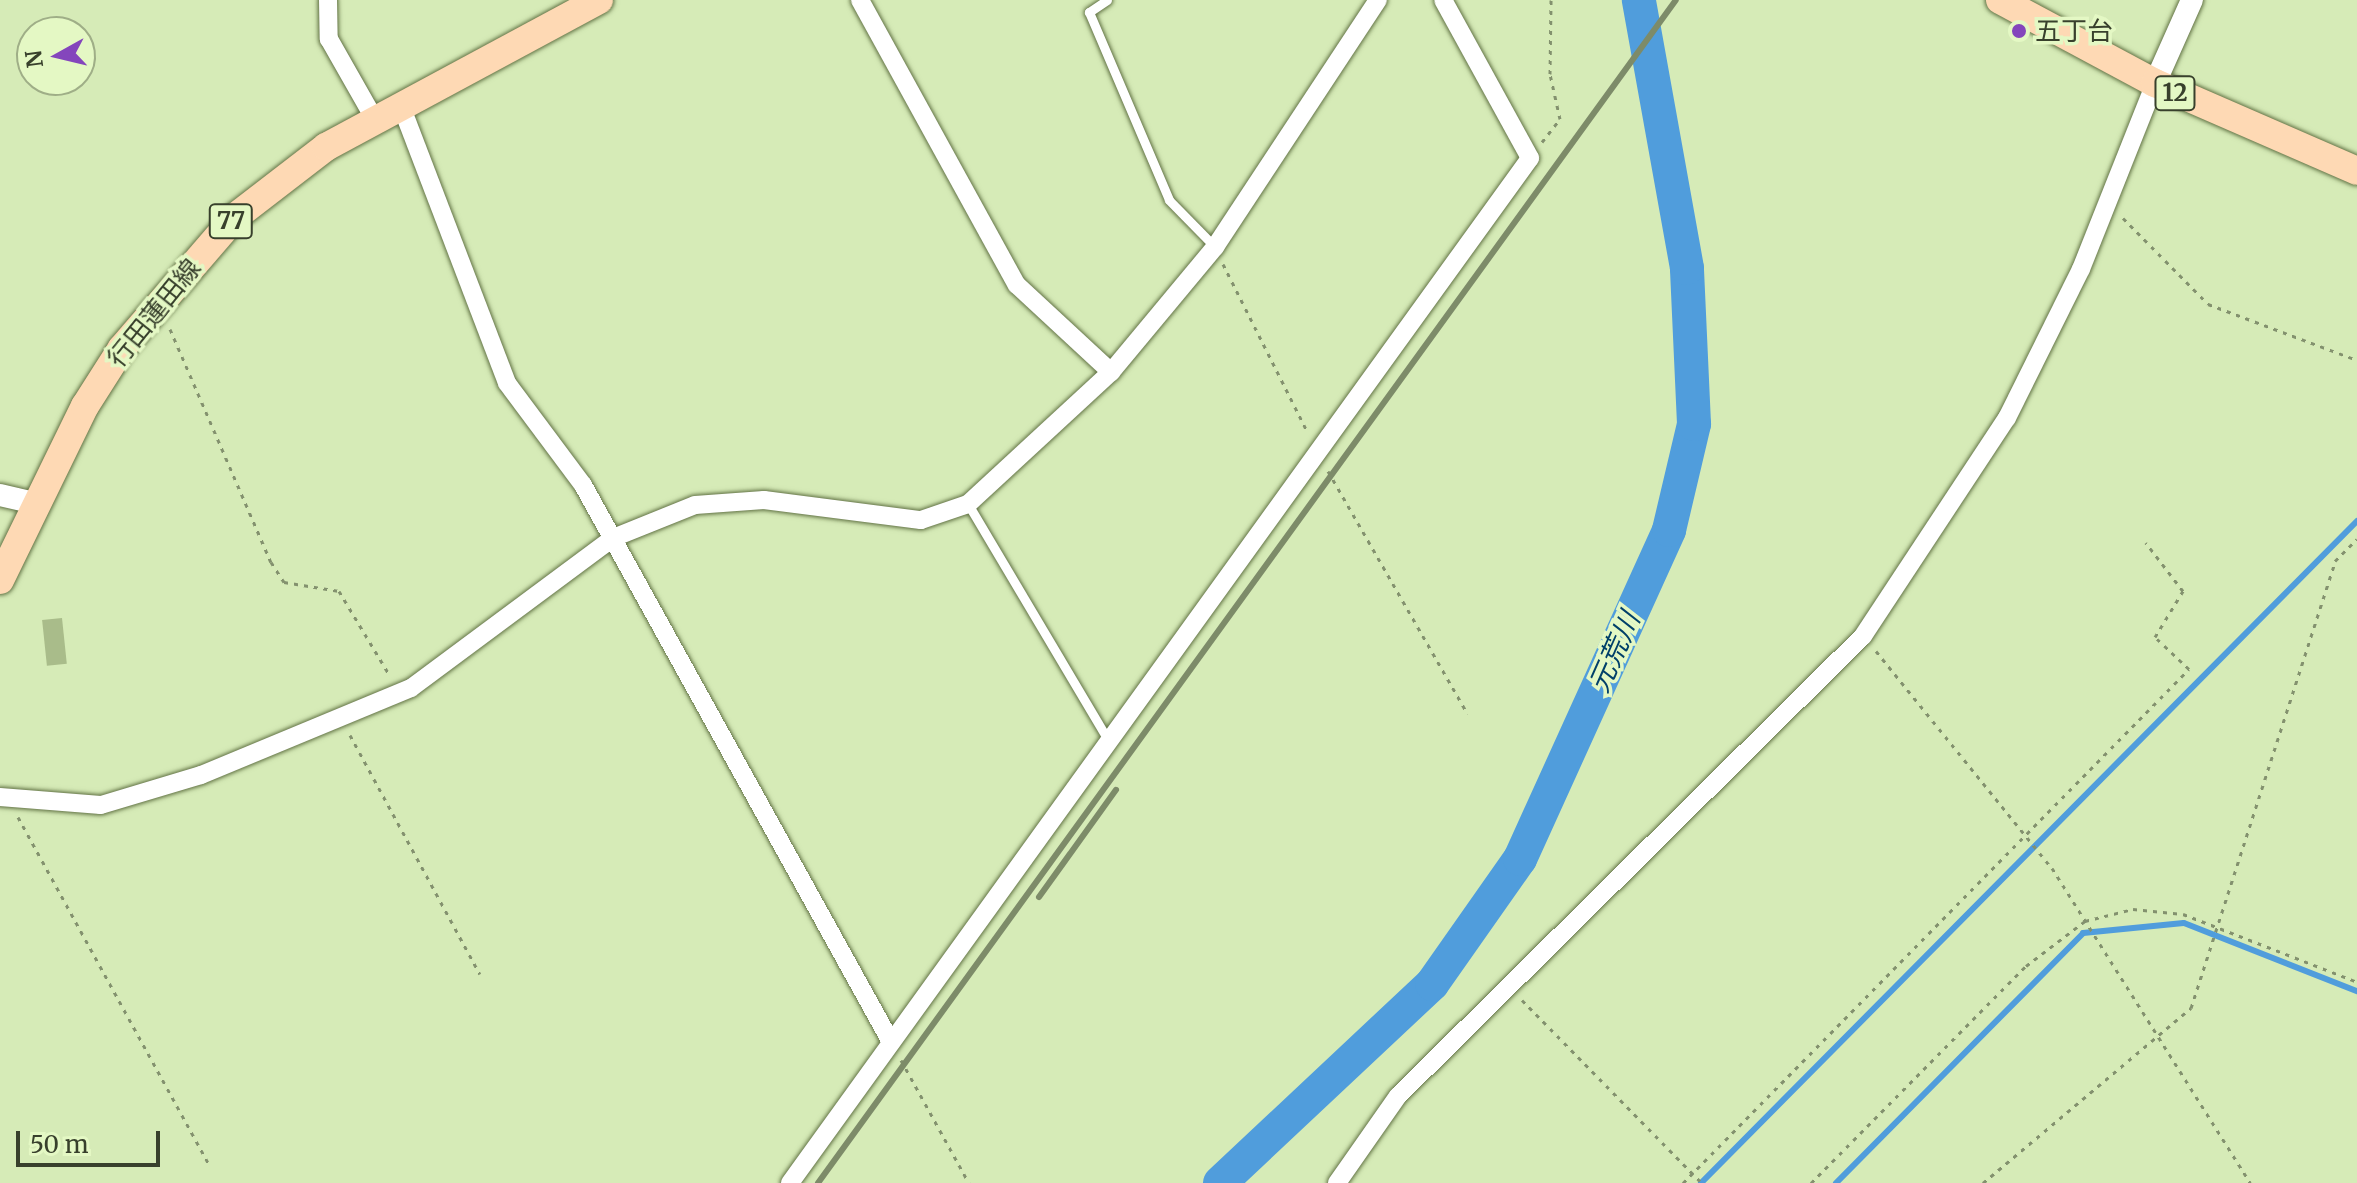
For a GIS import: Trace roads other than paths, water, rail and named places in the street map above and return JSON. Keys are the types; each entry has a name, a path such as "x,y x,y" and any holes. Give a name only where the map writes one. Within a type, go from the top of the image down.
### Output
{"main road":[{"name":"行田蓮田線","path":"0,580 34,503 85,406 158,302 235,217 375,120 599,0"},
{"name":"12","path":"2000,0 2155,83 2357,171"}],"street":[{"path":"328,0 329,39 375,120"},
{"path":"860,0 1017,285 1111,372"},
{"path":"4,798 101,805 201,775 400,693 613,538 695,505 764,500 921,520 968,504 1111,372 1215,247 1378,0"},
{"path":"790,1183 1319,455 1530,158 1443,0"},
{"path":"1337,1183 1398,1096 1863,636 2007,418 2081,269 2104,200 2192,0"},
{"path":"402,108 507,383 613,538 891,1042"},
{"path":"0,495 34,503"}],"lane":[{"path":"1107,0 1089,12 1169,200 1215,247"},
{"path":"968,504 1109,741"}],"waterway":[{"name":"元荒川","path":"1220,1183 1432,984 1520,859 1669,530 1694,424 1687,268 1639,0"},
{"path":"1701,1183 2357,521"},
{"path":"1836,1183 2083,933 2184,923 2357,991"}],"railway":[{"path":"818,1183 1676,0"},
{"path":"1039,897 1116,790"}],"place":[{"name":"五丁台","path":"2019,31"}]}
